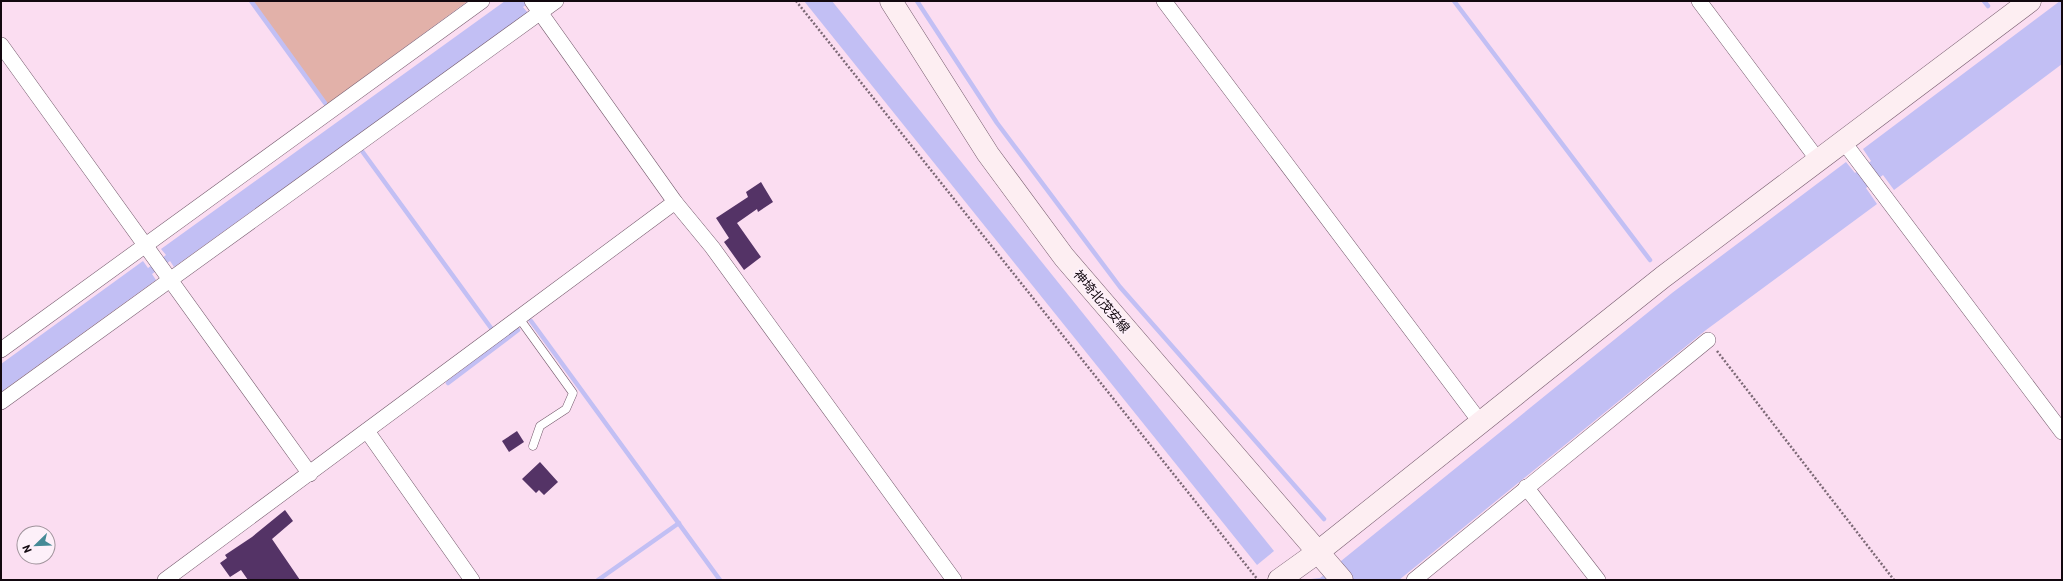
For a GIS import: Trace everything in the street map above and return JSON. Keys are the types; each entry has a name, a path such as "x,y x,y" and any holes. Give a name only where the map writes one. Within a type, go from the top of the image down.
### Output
{"street":[{"path":"1,350 482,1"},
{"path":"1,402 162,270 535,5 556,1"},
{"name":"神埼北茂安線","path":"891,1 988,154 1064,257 1342,580"},
{"path":"1164,1 1481,423"},
{"path":"1698,1 1818,160"},
{"path":"1279,580 1323,557 1481,423 1663,277 2030,1"},
{"path":"535,5 675,202 712,247 954,580"},
{"path":"1,45 310,474"},
{"path":"1843,141 2062,432"},
{"path":"165,580 367,432 675,202"},
{"path":"1414,580 1526,487 1708,340"},
{"path":"367,432 472,580"},
{"path":"1526,487 1598,580"}],"lane":[{"path":"519,318 573,393 566,409 540,426 533,446"}],"path":[{"path":"796,1 1258,580"},
{"path":"1708,340 1894,580"}],"shaded area":[{"path":"252,1 468,1 326,105"}],"water":[{"path":"505,1 531,1 523,7 528,13 174,267 170,261 152,274 156,280 1,392 1,364 143,261 148,268 166,255 161,249"},
{"path":"804,1 832,1 1274,551 1257,565"},
{"path":"2062,1 2062,64 1894,190 1883,175 1866,188 1877,204 1706,330 1399,580 1311,579 1320,578 1672,293 1846,162 1855,173 1871,161 1863,149"}],"building":[{"path":"761,182 773,202 758,212 757,209 737,223 761,257 744,270 724,242 729,238 716,218 748,197 746,192"},
{"path":"517,431 524,442 509,452 502,441"},
{"path":"540,462 558,482 544,495 539,490 536,493 522,479"},
{"path":"285,510 293,521 272,539 300,580 248,580 241,570 230,577 220,563 227,558 225,555 252,537"}],"waterway":[{"path":"251,1 325,103"},
{"path":"917,1 997,123 1120,287 1324,519"},
{"path":"1454,1 1650,260"},
{"path":"1984,1 1988,6"},
{"path":"362,151 491,328"},
{"path":"531,321 720,580"},
{"path":"448,383 518,330"},
{"path":"598,580 679,523"}]}
